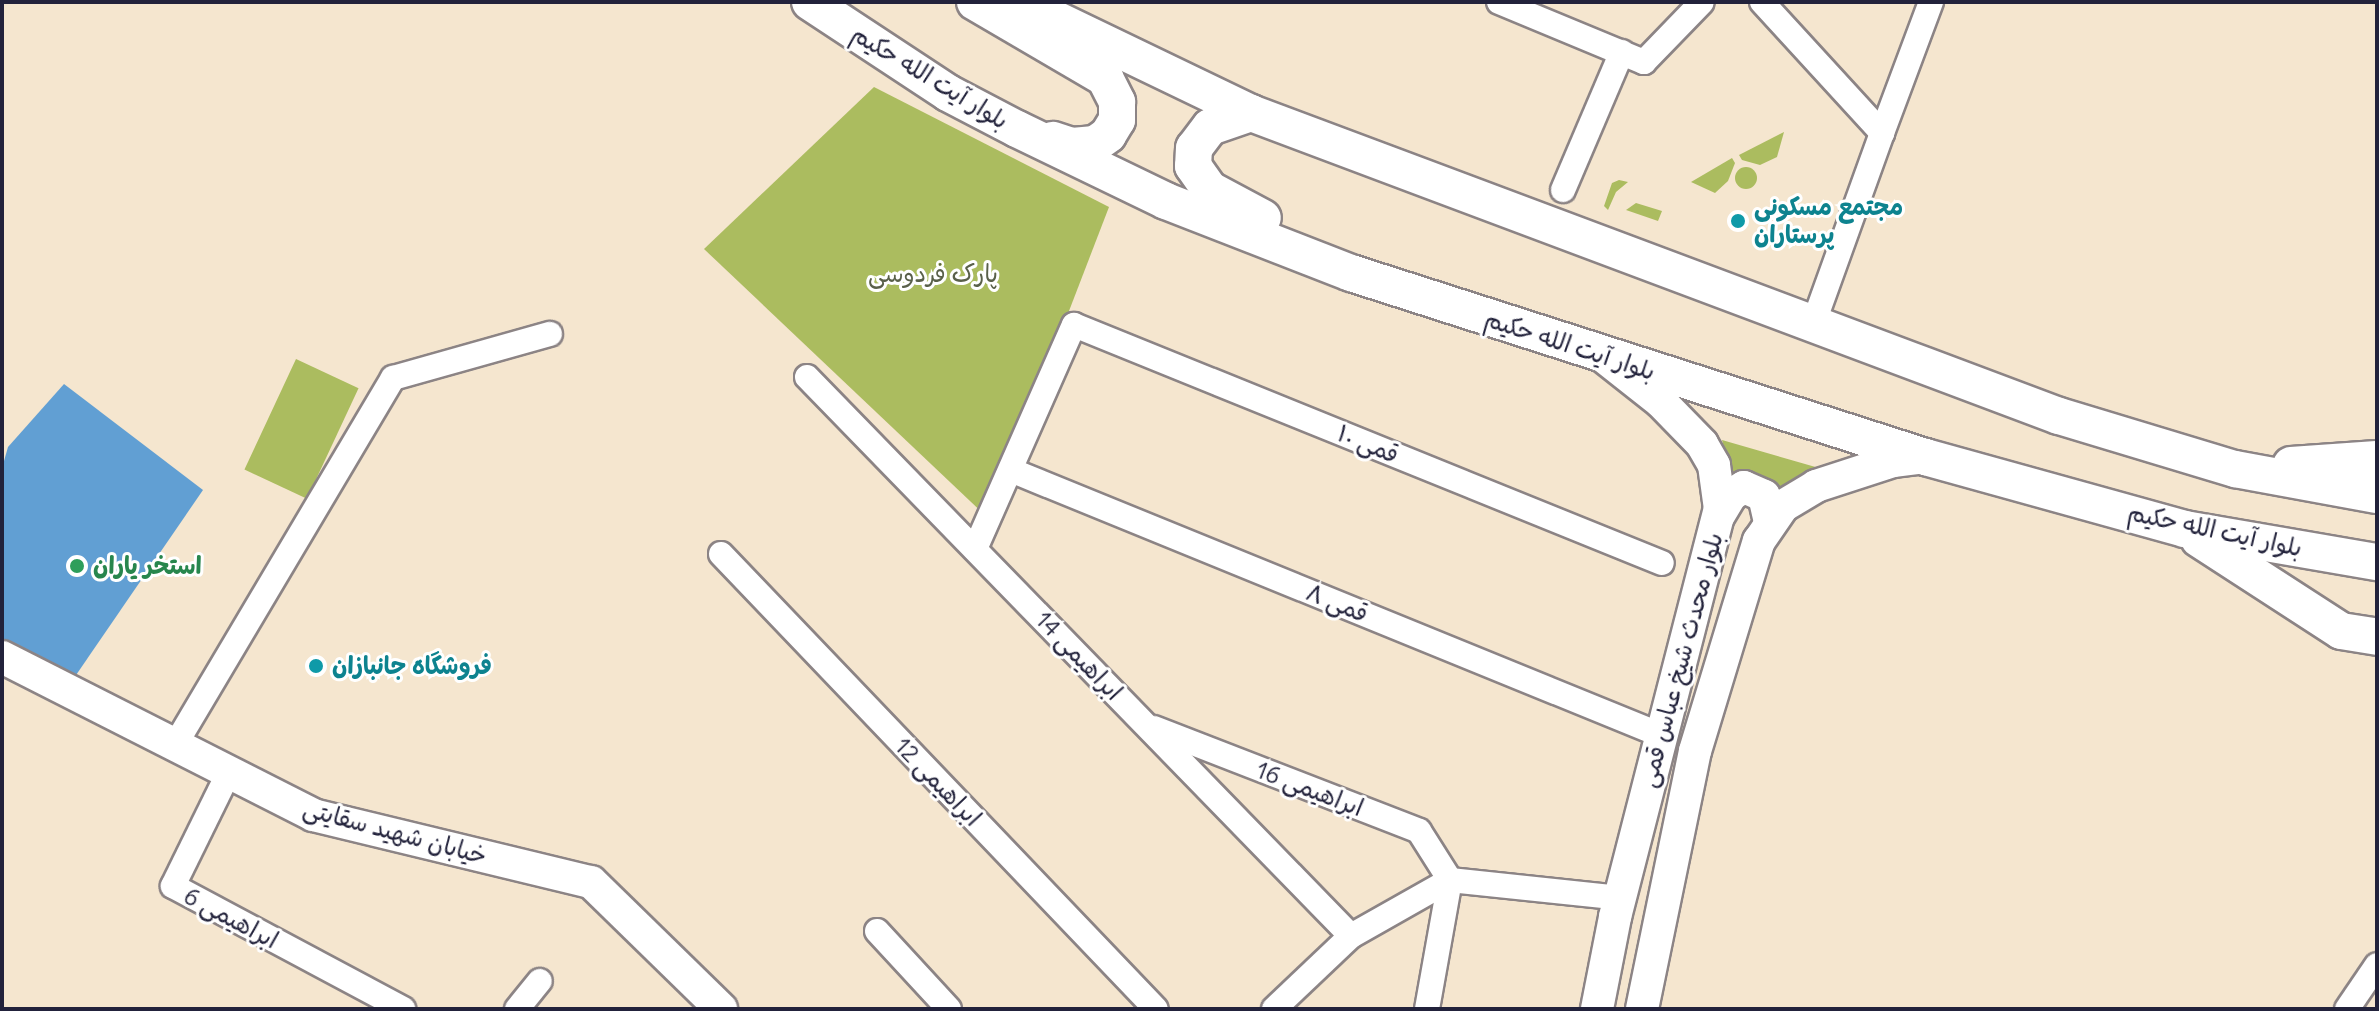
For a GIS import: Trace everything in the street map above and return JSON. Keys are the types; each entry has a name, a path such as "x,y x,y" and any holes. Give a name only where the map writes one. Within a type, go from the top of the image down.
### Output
{"main road":[{"name":"بلوار آیت الله حکیم","path":"810,2 948,93 1017,129 1166,201 1351,273 1602,356 1925,457 2185,529 2377,562"},
{"path":"975,2 1085,63 1105,78 1117,102 1117,120 1095,144 1072,146 1017,129"},
{"path":"1020,2 1251,113 2059,416 2235,469 2377,495"},
{"path":"1251,113 1210,127 1194,148 1196,176 1209,189 1280,227 1351,273"},
{"name":"بلوار محدث شیخ عباس قمی","path":"1597,1009 1620,898 1719,515 1714,465 1702,444 1661,402 1602,356"},
{"name":"بلوار محدث شیخ عباس قمی","path":"1642,1009 1695,751 1759,541 1783,506 1837,477 1925,457"},
{"path":"2235,469 2377,459"},
{"path":"1719,515 1731,495 1744,487 1764,496 1770,522"},
{"path":"2185,529 2341,631 2377,637"},
{"name":"خیابان شهید سقایتی","path":"2,657 313,815 591,882 721,1009"}],"street":[{"path":"1499,2 1528,8 1644,62 1702,2"},
{"path":"1762,2 1882,133"},
{"path":"1814,322 1931,2"},
{"path":"1563,190 1622,52"},
{"name":"قمی ۱۰","path":"1013,471 1074,325 1662,563"},
{"path":"175,745 393,378 550,334"},
{"name":"ابراهیمی 14","path":"807,377 1351,936"},
{"path":"975,549 1013,471"},
{"name":"قمی ۸","path":"1013,471 1661,735"},
{"name":"ابراهیمی 12","path":"721,554 1156,1009"},
{"name":"ابراهیمی 16","path":"1146,725 1419,831 1450,880"},
{"name":"ابراهیمی 6","path":"229,772 173,886 403,1009"},
{"path":"1427,1009 1450,880"},
{"path":"1274,1009 1351,936 1450,880 1620,898"},
{"path":"877,931 949,1009"},
{"path":"2347,1009 2377,965"},
{"path":"517,1009 540,981"}],"green space":[{"name":"پارک فردوسی","path":"874,87 1109,207 989,519 704,249"},
{"path":"1784,132 1777,157 1760,165 1742,160 1739,155"},
{"path":"1732,158 1735,163 1728,181 1715,193 1691,182"},
{"path":"1746,167 1754,170 1757,178 1754,186 1746,189 1738,186 1735,178 1738,170"},
{"path":"1619,180 1628,182 1616,192 1608,210 1604,206 1612,183"},
{"path":"1636,203 1662,211 1658,221 1626,210"},
{"path":"296,359 359,388 307,499 244,470"},
{"path":"1722,440 1819,468 1781,491 1769,483 1733,479"}],"water":[{"name":"استخر یاران","path":"64,384 203,490 74,678 2,641 2,468 8,447"}],"place":[{"name":"مجتمع مسکونی پرستاران","path":"1738,221"},
{"name":"استخر یاران","path":"77,566"},
{"name":"فروشگاه جانبازان","path":"316,666"}]}
